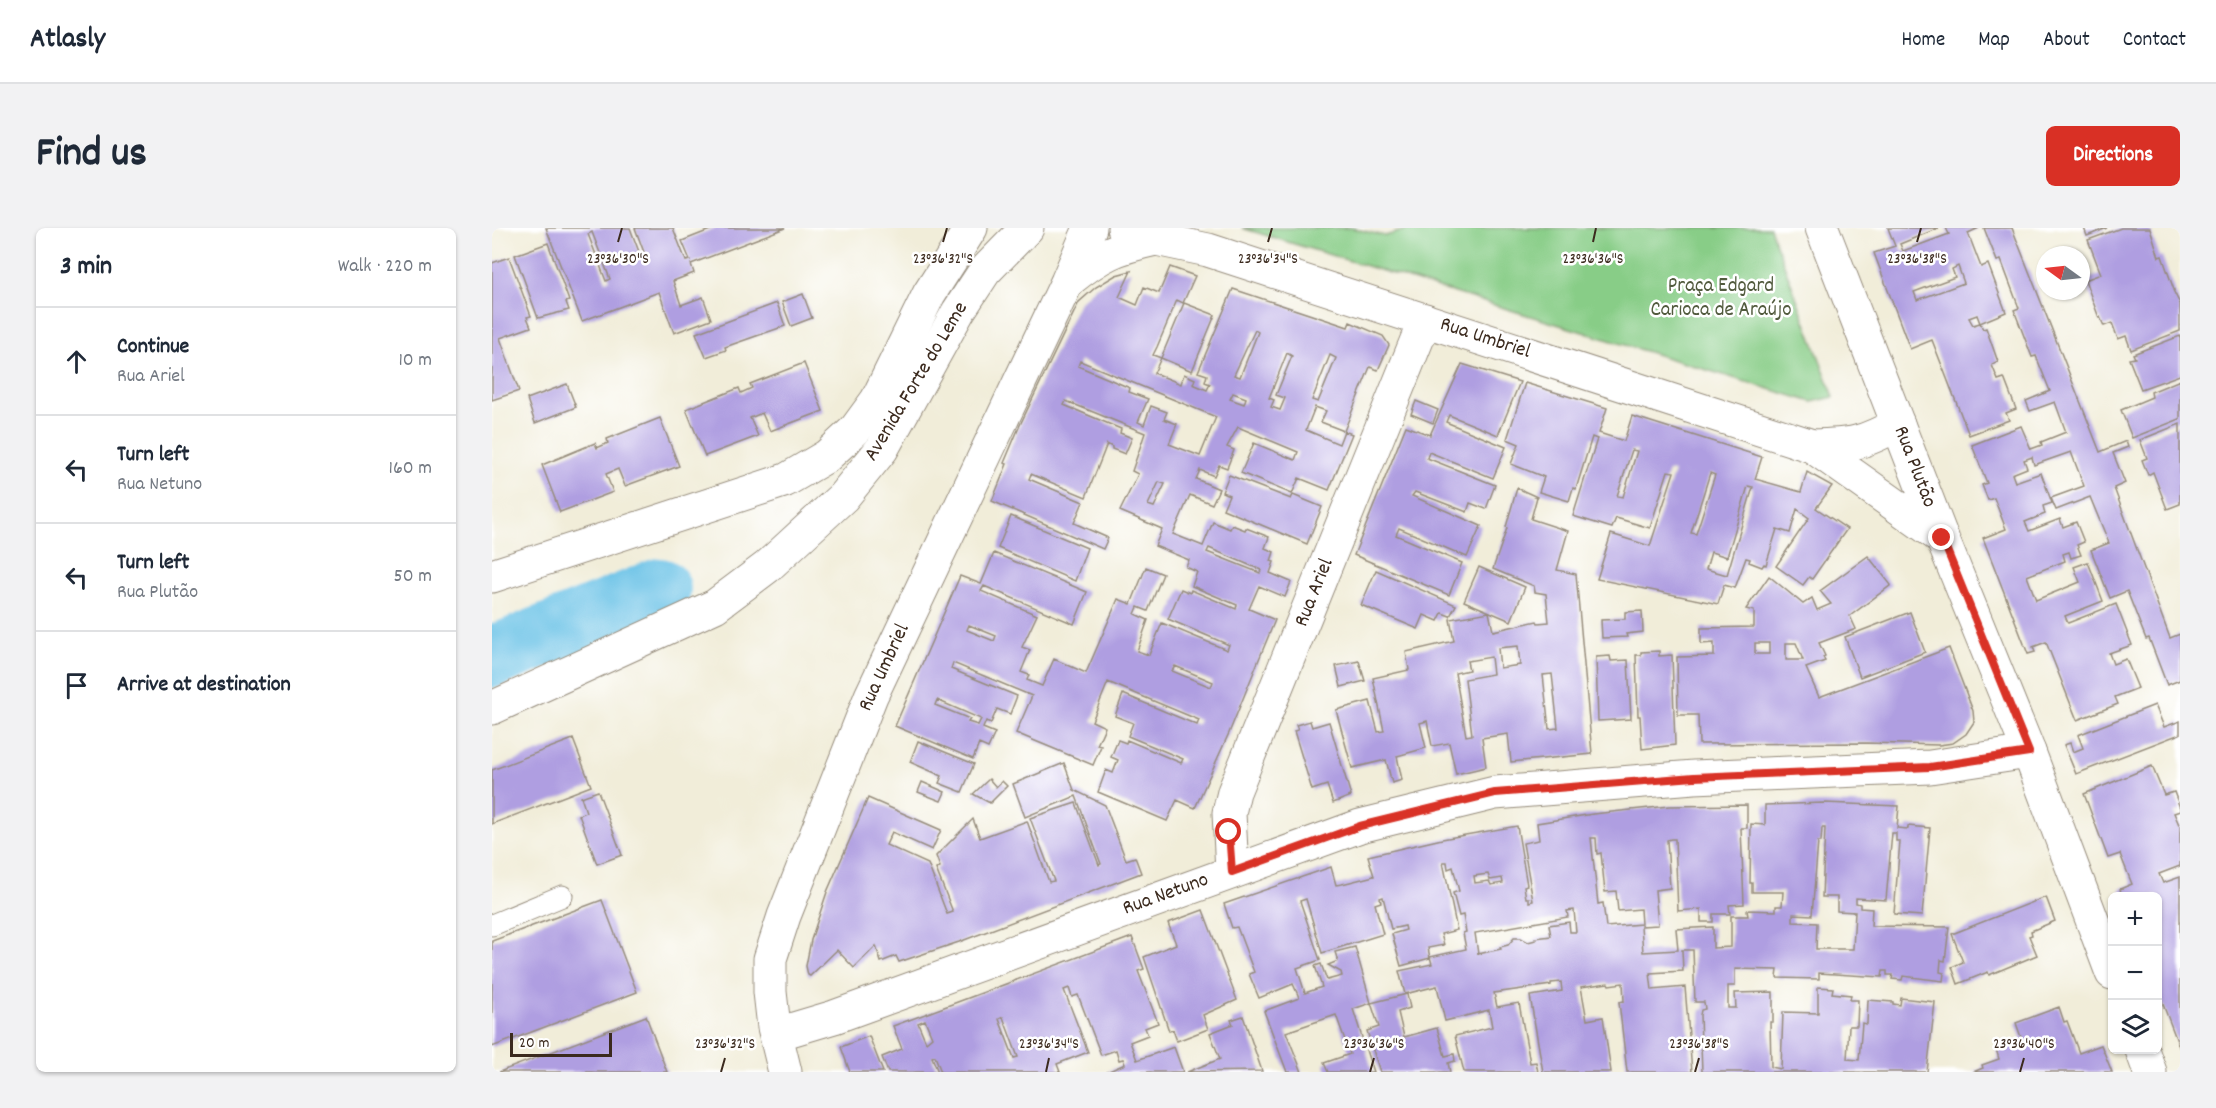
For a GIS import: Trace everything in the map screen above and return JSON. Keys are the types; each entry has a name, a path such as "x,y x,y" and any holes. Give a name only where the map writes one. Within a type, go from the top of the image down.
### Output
{"street":[{"name":"Avenida Forte do Leme","path":"492,576 786,480 828,456 855,430 877,400 929,294 971,228"},
{"name":"Avenida Forte do Leme","path":"492,708 715,606 767,567 843,497 882,449 958,312 985,271 1027,228"},
{"name":"Rua Umbriel","path":"1067,282 1070,250 1068,228"},
{"name":"Rua Umbriel","path":"785,1072 770,992 770,959 784,916 871,696 1067,282 1090,228"},
{"name":"Rua Umbriel","path":"1124,228 1156,239 1208,250 1812,446 1942,538"},
{"name":"Rua Plutão","path":"1822,228 1942,538 2029,752 2108,962"},
{"name":"Rua Umbriel","path":"1067,282 1091,262 1118,248 1156,239"},
{"name":"Rua Ariel","path":"1232,872 1229,813 1234,792 1425,320"},
{"name":"Rua Umbriel","path":"1812,446 1847,445 1871,439 1898,424"},
{"name":"Rua Netuno","path":"777,1034 834,1017 1360,826 1495,793 1694,777 1930,767 2029,752"},
{"path":"2143,1054 2150,1072"}],"lane":[{"path":"492,925 562,896"}],"green space":[{"name":"Praça Edgard Carioca de Araújo","path":"1242,228 1352,228 1385,236 1412,228 1770,228 1834,397 1812,402"}],"building":[{"path":"546,228 630,228 641,257 645,255 635,228 673,228 686,261 690,260 682,241 715,228 785,228 691,264 694,273 673,281 681,305 703,297 711,319 674,333 659,292 582,321","holes":["592,232 610,279 606,281 588,234"]},
{"path":"1888,228 1939,228 1900,244 1903,251 1949,234 1946,228 1979,228 1968,233 1981,267 1988,264 2006,312 1980,323 1983,329 1986,328 1998,362 1992,365 1998,380 2004,378 2016,409 2006,413 2009,420 1969,435 1932,340 1910,349 1874,253 1895,246","holes":["1958,266 1964,283 1917,300 1914,292 1955,277 1952,269","1977,315 1980,323 1973,325 1969,318"]},
{"path":"1984,228 2012,228 2036,289 2036,300 2040,300 2100,452 2126,441 2128,447 2113,453 2125,483 2114,488 2170,638 2180,634 2180,680 2167,685 2149,638 2146,639 2127,591 2110,598 2091,550 2109,543 2090,497 2056,510 2051,498 2084,486 2071,452 2034,465 2032,457 2024,460 2027,468 2012,474 2015,482 2041,473 2052,503 2043,506 2045,514 2025,522 2029,531 2060,519 2063,527 2076,522 2084,542 2077,545 2081,555 2071,558 2069,552 2063,554 2065,561 2027,576 2036,600 2080,582 2074,567 2088,562 2103,601 2065,616 2068,623 2116,604 2132,645 2109,653 2113,664 2126,659 2138,688 2115,697 2118,704 2077,720 2046,642 2033,647 2035,652 2028,654 1983,538 2006,529 1994,498 1988,500 1982,485 1987,483 1972,445 2021,426 2031,449 2042,445 2041,442 2066,432 2055,402 2030,411 2026,401 2050,391 2036,356 2032,357 2014,310 2019,308 2001,260 1997,261"},
{"path":"2084,228 2107,228 2087,236"},
{"path":"2121,228 2150,228 2159,257 2162,256 2180,304 2180,331 2131,350 2126,336 2118,339 2112,323 2104,326 2090,294 2090,278 2101,274 2088,240"},
{"path":"548,243 569,301 566,302 569,310 538,318 515,255"},
{"path":"509,257 531,316 527,317 531,327 500,338 519,391 492,400 492,263"},
{"path":"1170,267 1195,276 1183,303 1177,300 1153,355 1161,358 1154,373 1181,384 1184,374 1195,379 1193,384 1207,390 1210,384 1205,382 1207,375 1198,372 1233,289 1348,327 1350,322 1383,336 1389,345 1378,370 1370,367 1344,431 1352,434 1329,490 1299,478 1292,494 1241,473 1254,443 1295,460 1298,452 1238,427 1227,447 1234,450 1227,468 1219,465 1214,476 1200,470 1196,479 1219,489 1212,504 1190,495 1173,534 1203,546 1213,522 1230,529 1232,525 1245,530 1246,528 1269,537 1265,548 1274,552 1271,561 1274,562 1270,573 1291,582 1285,597 1259,586 1249,609 1275,620 1229,733 1195,808 1177,800 1167,821 1098,792 1106,770 1113,773 1118,760 1111,757 1118,740 1126,743 1127,740 1181,763 1183,759 1128,736 1133,723 1115,716 1123,694 1197,725 1199,720 1108,682 1092,721 1105,727 1097,745 1101,746 1093,765 1016,733 1032,696 953,663 951,669 1017,696 1010,714 997,709 991,723 986,721 983,728 995,733 988,748 979,744 973,759 895,726 960,576 981,584 994,553 1087,592 1074,624 984,586 981,591 1037,615 1022,647 1030,650 1021,672 1029,675 1027,680 1042,686 1054,659 1086,673 1118,599 1131,604 1146,567 1163,574 1148,611 1138,607 1135,614 1148,620 1137,651 1149,655 1162,623 1227,650 1229,645 1168,619 1181,589 1190,593 1191,590 1236,609 1237,605 1192,586 1197,572 1186,567 1189,560 1155,546 1162,529 1120,511 1138,474 1132,471 1145,433 1066,401 1064,405 1121,429 1120,433 1132,438 1125,454 1112,449 1107,444 1086,497 1031,474 1029,479 1083,502 1074,523 1108,538 1103,549 992,501 1007,464 1004,463 1020,425 1079,302 1096,287 1116,275 1131,271 1119,297 1137,305 1144,287 1159,293","holes":["1255,330 1258,332 1240,377 1234,375","1287,353 1292,356 1276,395 1285,398 1280,410 1271,407 1274,400 1269,398","1330,355 1336,358 1318,402 1312,400","1080,361 1216,417 1200,456 1169,444 1177,424 1164,419 1167,412 1151,406 1144,425 1138,422 1148,399 1129,392 1130,388 1078,366","1233,393 1246,398 1244,404 1230,399","1315,407 1326,411 1321,422 1344,431 1339,444 1306,430","1159,482 1165,484 1154,507 1148,505","1209,548 1261,570 1260,573 1207,552","969,625 996,636 994,641 967,630","1175,666 1213,682 1211,687 1172,671","937,700 981,719 978,725 968,722 970,719 935,705"]},
{"path":"803,294 812,318 791,326 782,302"},
{"path":"777,303 785,326 725,347 726,350 706,357 696,333"},
{"path":"1184,303 1215,315 1192,371 1161,358"},
{"path":"2180,336 2180,375 2141,389 2129,359 2135,358 2133,354"},
{"path":"804,363 823,411 770,431 762,413 750,418 758,436 705,456 686,409 739,388 741,393 752,388 750,384"},
{"path":"1462,364 1520,382 1498,435 1449,415 1446,422 1506,447 1493,478 1429,452 1427,458 1495,485 1486,509 1470,503 1467,512 1415,492 1412,496 1481,526 1467,557 1399,528 1396,535 1462,563 1449,595 1354,555 1406,426 1430,435"},
{"path":"2180,380 2180,419 2132,438 2121,410 2152,397 2151,392"},
{"path":"1525,383 1607,408 1599,433 1624,441 1632,416 1762,457 1755,479 1801,492 1807,472 1832,486 1816,508 1847,529 1812,579 1809,577 1803,585 1776,566 1809,518 1797,509 1790,533 1777,529 1766,565 1762,567 1749,562 1750,559 1746,558 1735,588 1724,585 1718,604 1597,579 1611,534 1650,546 1674,472 1668,471 1650,528 1616,518 1612,528 1573,516 1597,439 1592,437 1576,489 1573,488 1569,501 1539,492 1544,477 1511,464 1519,444 1507,439","holes":["1632,450 1637,451 1623,497 1617,496","1710,473 1715,475 1696,534 1691,533","1748,486 1753,487 1727,575 1706,569 1711,552 1727,557"]},
{"path":"567,384 576,407 535,423 527,399"},
{"path":"1416,401 1438,410 1433,423 1411,414"},
{"path":"660,418 679,466 625,486 618,469 606,474 613,492 560,512 542,465 595,443 597,448 608,443 607,439"},
{"path":"2180,424 2180,504 2167,509 2153,472 2148,475 2142,460 2147,458 2140,440"},
{"path":"1229,475 1291,499 1293,495 1322,507 1307,544 1223,509 1229,495 1222,492"},
{"path":"1517,488 1537,497 1531,519 1568,531 1557,570 1576,574 1592,754 1511,762 1508,734 1482,738 1486,767 1456,774 1449,743 1432,746 1427,721 1420,723 1426,748 1397,756 1402,780 1392,783 1386,760 1352,768 1336,710 1370,701 1378,732 1384,731 1373,678 1409,670 1406,652 1454,641 1450,619 1489,612 1493,631 1537,621 1538,623 1549,622 1546,594 1535,592 1534,586 1493,569","holes":["1518,646 1520,665 1500,668 1498,648","1491,657 1493,674 1465,679 1472,735 1466,736 1455,673 1469,670 1467,661","1552,674 1558,728 1549,729 1543,675"]},
{"path":"1011,516 1087,548 1075,581 998,548"},
{"path":"1868,556 1891,585 1850,616 1856,629 1819,643 1825,661 1806,668 1819,697 1949,648 1973,711 1974,722 1966,734 1953,743 1939,745 1699,744 1698,715 1678,715 1677,657 1714,656 1714,643 1701,644 1701,628 1754,627 1754,611 1746,609 1769,576 1803,604 1812,598 1817,610 1831,604 1820,591","holes":["1755,643 1769,643 1769,654 1755,654","1786,643 1796,643 1803,660 1786,660"]},
{"path":"1479,567 1525,587 1511,621 1464,601"},
{"path":"1376,570 1456,605 1450,616 1442,613 1438,621 1424,615 1418,629 1361,605"},
{"path":"1642,611 1643,632 1626,634 1627,637 1602,638 1601,620 1625,619 1625,612"},
{"path":"1910,612 1925,652 1860,677 1845,637"},
{"path":"1659,651 1659,656 1672,655 1675,745 1642,749 1640,716 1638,716 1636,655 1641,655 1641,652"},
{"path":"1610,656 1611,661 1628,660 1631,719 1598,721 1596,657"},
{"path":"1359,661 1365,681 1341,687 1336,666"},
{"path":"2155,705 2164,727 2180,721 2180,734 2076,774 2064,745 2070,743 2073,752 2083,748 2078,735"},
{"path":"1310,721 1312,727 1329,722 1351,796 1333,803 1327,785 1312,790 1294,731 1298,730 1296,725"},
{"path":"573,739 591,786 492,824 492,770"},
{"path":"918,741 974,764 962,792 939,783 942,776 910,762"},
{"path":"1064,763 1074,790 1105,805 1126,860 1135,857 1141,873 959,942 899,962 896,956 881,962 876,946 854,968 837,950 810,976 808,975 806,966 811,940 827,892 868,798 941,830 932,850 892,832 886,845 928,864 947,914 953,912 936,869 940,867 936,856 973,819 980,838 1027,821 1049,882 1054,881 1030,818 1076,803 1099,865 1101,864 1076,796 1025,817 1013,784"},
{"path":"2152,766 2164,795 2174,792 2180,808 2180,811 2174,813 2180,827 2180,866 2159,874 2163,883 2180,877 2180,1049 2162,1002 2162,892 2121,892 2120,889 2132,884 2120,854 2108,858 2084,794"},
{"path":"989,779 996,787 1002,781 1007,786 990,803 973,794"},
{"path":"922,782 945,792 941,801 918,792"},
{"path":"598,791 622,855 597,864 579,815 586,812 581,797"},
{"path":"1824,803 1899,806 1897,828 1908,829 1908,826 1930,828 1922,916 1894,914 1900,841 1896,841 1896,833 1892,833 1886,900 1856,898 1856,903 1860,904 1860,908 1872,909 1871,926 1949,927 1945,961 1941,960 1940,972 1944,973 1943,981 1903,976 1902,980 1892,979 1893,975 1887,975 1887,971 1883,971 1882,977 1819,973 1819,979 1777,978 1778,970 1735,969 1735,986 1728,986 1728,1008 1736,1008 1735,993 1773,992 1773,1022 1770,1022 1771,1067 1781,1069 1783,1012 1818,1013 1818,987 1833,988 1832,993 1851,995 1850,1000 1858,1000 1857,1026 1849,1026 1847,1059 1859,1060 1862,1023 1867,1024 1868,1000 1893,1002 1893,1004 1900,1005 1901,998 1935,1002 1927,1072 1702,1072 1700,1015 1701,1010 1705,1009 1704,1002 1695,1002 1693,950 1682,950 1683,971 1650,973 1652,990 1685,987 1692,1072 1627,1072 1619,1002 1624,1001 1623,983 1609,985 1608,983 1581,987 1587,1020 1603,1017 1611,1072 1543,1072 1530,996 1562,991 1561,982 1494,993 1497,1007 1519,1003 1530,1063 1536,1062 1538,1072 1464,1072 1455,1036 1492,1027 1489,1010 1445,1021 1437,986 1405,994 1399,971 1432,964 1430,957 1466,949 1463,915 1459,916 1453,893 1459,891 1453,867 1448,869 1447,862 1443,862 1457,930 1441,934 1444,945 1428,948 1430,958 1401,966 1392,934 1406,930 1405,926 1391,929 1383,897 1380,898 1381,902 1375,904 1383,934 1322,953 1306,899 1300,901 1320,960 1297,968 1305,993 1322,987 1315,966 1321,964 1327,980 1342,976 1341,972 1328,965 1338,961 1335,952 1355,947 1371,1003 1353,1009 1373,1072 1328,1072 1324,1063 1350,1054 1336,1015 1286,1032 1302,1072 1287,1072 1264,1011 1299,998 1298,995 1293,984 1259,998 1249,974 1254,972 1237,927 1232,928 1224,904 1331,867 1336,885 1374,876 1368,856 1442,839 1517,826 1527,885 1524,886 1529,902 1533,901 1523,843 1539,840 1537,823 1669,806 1747,805 1747,828 1741,828 1744,904 1729,905 1730,914 1713,914 1713,922 1701,922 1701,909 1678,911 1675,839 1671,839 1667,840 1670,888 1655,890 1658,925 1641,926 1643,952 1678,950 1676,929 1713,927 1713,948 1731,947 1731,916 1748,916 1747,910 1776,911 1776,906 1782,906 1783,892 1752,892 1752,883 1750,883 1751,824 1765,825 1765,805","holes":["1822,828 1825,828 1822,897 1837,897 1837,911 1855,912 1853,949 1816,949 1817,923 1793,922 1793,914 1812,915 1818,842 1821,842","1591,838 1596,838 1597,854 1601,853 1605,892 1616,891 1618,911 1640,909 1641,924 1606,927 1603,903 1598,904","1488,874 1490,880 1502,878 1503,883 1491,885 1489,881 1475,883 1474,876","1574,910 1576,932 1570,932 1569,922 1549,925 1551,936 1535,938 1536,940 1528,942 1521,938 1514,938 1508,945 1500,947 1501,949 1478,954 1475,933 1568,917 1567,911"]},
{"path":"2046,897 2055,921 2031,931 2032,935 2029,936 2037,955 1989,975 1988,972 1958,984 1952,967 1963,962 1952,934"},
{"path":"602,900 637,992 492,1047 492,941"},
{"path":"1203,910 1237,1000 1203,1015 1208,1029 1177,1041 1173,1030 1169,1031 1144,957 1176,944 1168,923"},
{"path":"1132,937 1144,969 1138,971 1158,1023 1145,1028 1148,1035 1130,1042 1137,1060 1174,1047 1183,1072 1107,1072 1125,1064 1123,1059 1119,1060 1116,1050 1101,1055 1078,995 1072,997 1069,988 1064,990 1088,1052 1057,1064 1060,1072 941,1072 935,1056 932,1057 938,1072 888,1072 882,1057 902,1049 893,1026","holes":["1003,1017 1018,1057 1014,1058 999,1019","925,1020 932,1037 926,1042 918,1023"]},
{"path":"1407,994 1410,1008 1398,1012 1404,1037 1437,1028 1445,1056 1454,1054 1455,1061 1448,1063 1450,1072 1380,1072 1367,1031 1379,1027 1371,1003"},
{"path":"2059,1007 2079,1053 2101,1045 2112,1072 1973,1072 1983,1068 1982,1065 1999,1059 1996,1049 2022,1040 2016,1023"},
{"path":"646,1016 667,1072 499,1072"},
{"path":"1243,1016 1262,1071 1187,1072 1220,1059 1210,1033 1233,1024 1231,1020"},
{"path":"869,1036 883,1072 850,1072 841,1047"}],"waterway":[{"path":"492,657 660,589"}],"route":[{"path":"1229,832 1232,872 1360,826 1495,793 1593,783 1930,767 2029,752 1942,538"}]}
